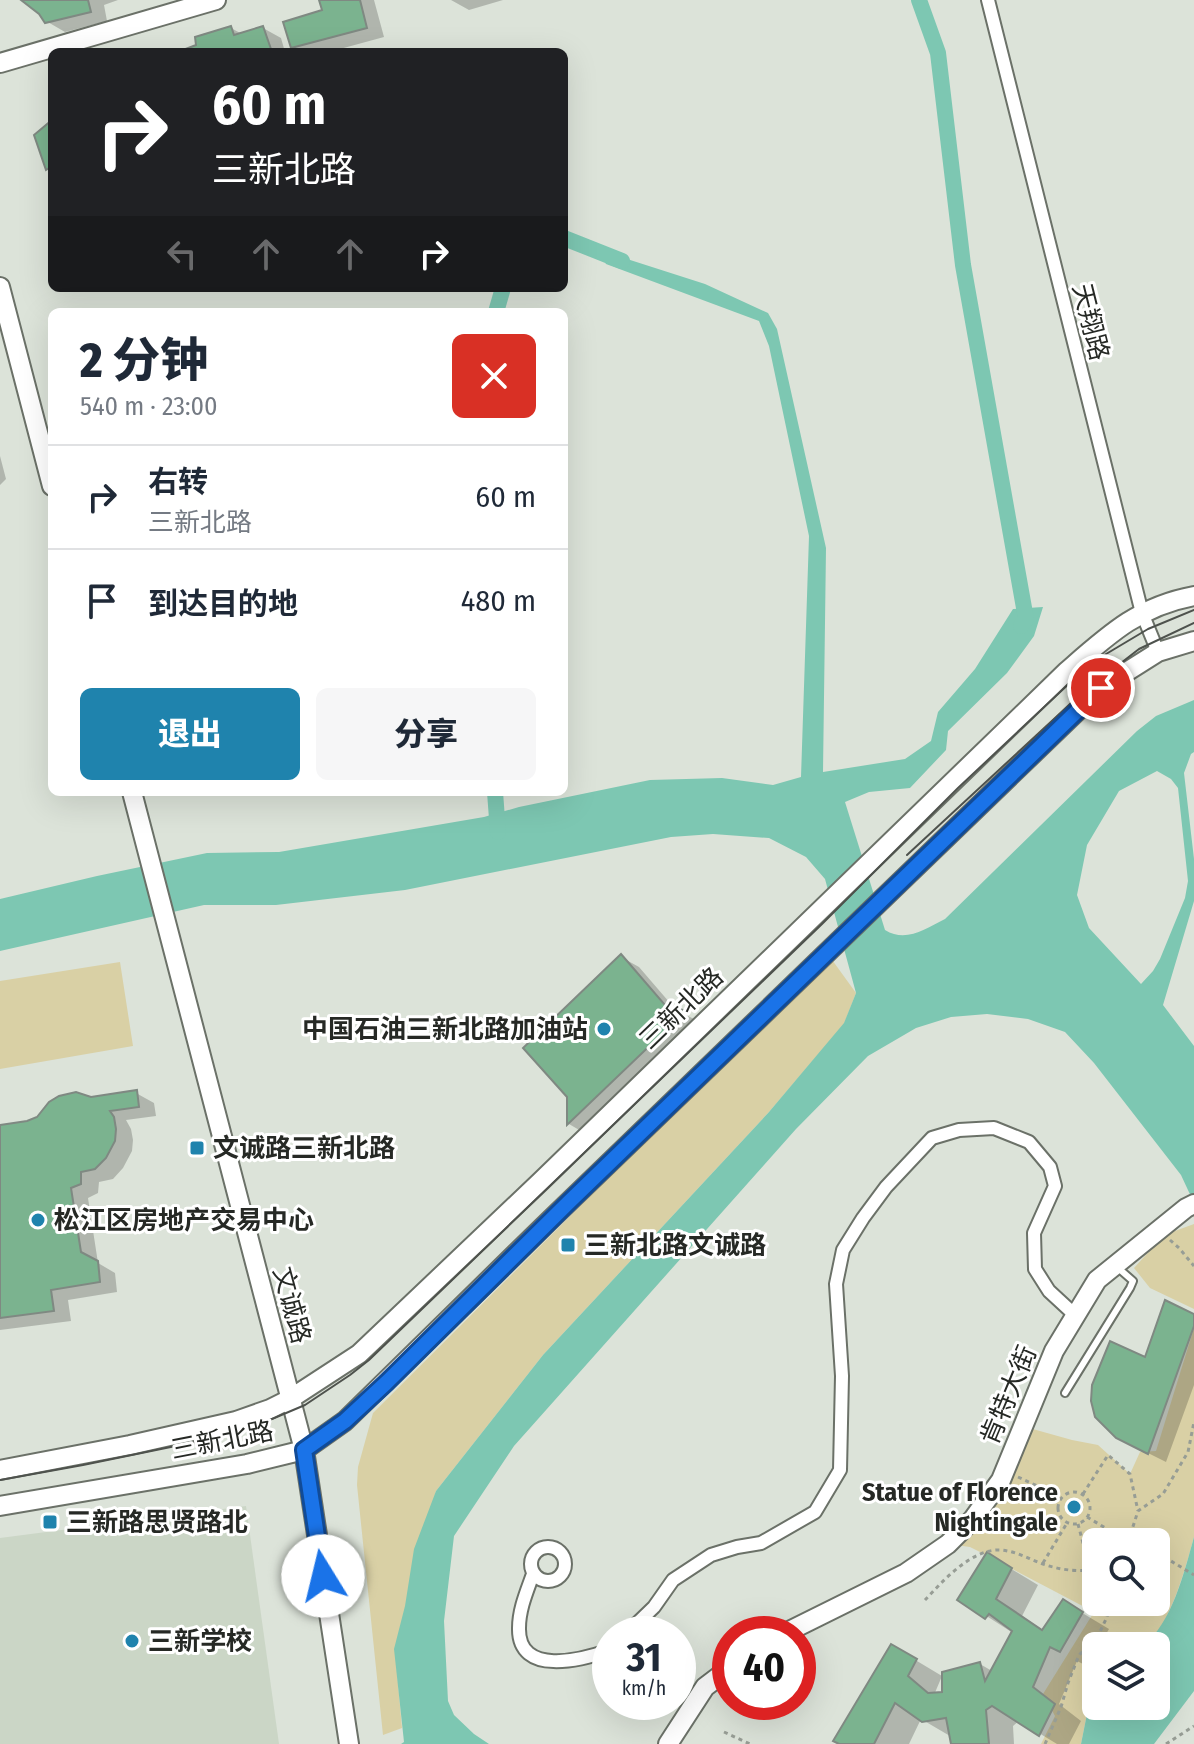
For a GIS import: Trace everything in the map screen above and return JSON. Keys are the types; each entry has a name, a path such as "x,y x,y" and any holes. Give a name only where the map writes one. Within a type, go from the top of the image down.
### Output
{"main road":[{"path":"51,48 216,0"},
{"path":"0,63 48,49"},
{"path":"0,287 48,471"},
{"name":"三新北路","path":"0,1470 236,1421 290,1399 359,1354 1067,671 1113,632 1142,613 1171,600 1194,596"},
{"name":"三新北路","path":"0,1506 247,1464 304,1450 345,1421 1101,688 1158,652 1194,641"},
{"name":"文诚路","path":"133,796 304,1450 348,1739"},
{"name":"肯特大街","path":"816,1618 906,1573 948,1544 973,1519 1001,1480 1054,1351 1097,1280 1190,1206"},
{"path":"668,1744 705,1687 712,1682"}],"street":[{"name":"天翔路","path":"988,0 1142,613 1158,652"},
{"path":"645,1616 673,1580 711,1555 761,1543 815,1512 840,1470 842,1376 836,1284 843,1250 886,1187 932,1138 959,1130 994,1128 1029,1142 1050,1167 1055,1186 1034,1233 1035,1269 1049,1291 1075,1315"},
{"path":"533,1574 520,1612 518,1632 526,1652 534,1659 556,1662 592,1654"}],"lane":[{"path":"1065,1393 1133,1281 1114,1264"}],"path":[{"path":"1164,1235 1194,1266"},
{"path":"1138,1511 1163,1494 1188,1452 1194,1422"},
{"path":"1083,1494 1108,1455 1130,1474 1138,1511 1133,1528"},
{"path":"1003,1471 1061,1497"},
{"path":"1069,1492 1083,1494 1090,1507 1087,1517 1078,1524 1063,1520 1058,1511 1061,1497 1069,1492"},
{"path":"1087,1517 1105,1528"},
{"path":"1043,1563 1067,1523"},
{"path":"1078,1524 1082,1539"},
{"path":"925,1600 953,1571 982,1553 999,1550 1023,1555 1053,1567 1082,1569"},
{"path":"1170,1561 1194,1575"},
{"path":"1045,1744 1079,1655 1097,1638 1107,1616"},
{"path":"1166,1744 1194,1726"},
{"path":"724,1732 750,1744"}],"shaded area":[{"path":"599,250 705,284 768,313 777,329 826,548 823,772 905,759 931,741 938,712 975,669 1013,609 1043,607 1034,636 1007,673 948,731 946,750 910,788 869,792 845,802 885,930 908,935 945,919 1137,731 1156,716 1194,700 1194,752 1184,773 1194,859 1194,901 1163,1005 1194,1046 1194,1203 1181,1175 1094,1063 1065,1032 1028,1019 987,1014 951,1017 916,1028 868,1056 796,1129 514,1446 454,1536 444,1621 448,1701 454,1715 489,1744 401,1744 404,1742 394,1649 414,1549 436,1491 543,1355 769,1112 844,1023 856,993 825,879 806,857 769,838 713,834 671,837 405,890 276,905 204,905 0,951 0,899 207,853 279,852 484,817 650,780 722,778 773,785 801,777 809,536 769,346 759,321 606,264","holes":["1157,771 1171,779 1178,788 1188,881 1185,898 1160,959 1141,984 1089,928 1077,895 1087,845 1119,791"]},
{"path":"830,957 856,993 844,1024 769,1112 543,1355 436,1491 395,1649 402,1728 383,1735 357,1485 358,1467 373,1413"},
{"path":"120,962 133,1046 0,1069 0,981"},
{"path":"1194,1224 1194,1309 1150,1288 1134,1268 1164,1235"},
{"path":"1194,1328 1194,1537 1170,1609 1170,1528 1082,1528 1082,1606 970,1547 948,1544 973,1519 1022,1426 1098,1445 1130,1474 1140,1452 1156,1451"},
{"name":"三新学校","path":"246,1506 279,1744 0,1744 0,1538"},
{"path":"1194,1537 1194,1691 1154,1744 1081,1744 1086,1720 1170,1720 1170,1632 1156,1632 1166,1616 1170,1616"},
{"path":"1092,1616 1166,1616 1157,1632 1082,1632 1082,1720 1086,1720 1081,1744 1041,1744 1055,1716 1043,1694"}],"building":[{"path":"21,0 88,0 91,12 45,23"},
{"path":"319,0 360,0 367,28 291,48 283,22 322,10"},
{"path":"231,26 234,35 263,26 271,48 188,48 196,45 195,37"},
{"path":"48,123 46,170 34,135"},
{"name":"中国石油三新北路加油站","path":"621,954 664,1004 686,1011 567,1125 567,1097 523,1048"},
{"name":"松江区房地产交易中心","path":"137,1090 139,1107 110,1111 116,1129 115,1141 106,1158 95,1169 81,1172 81,1184 71,1188 81,1252 98,1261 100,1282 51,1290 54,1311 0,1318 0,1125 37,1117 49,1102 59,1096 76,1092 91,1097"},
{"path":"1165,1300 1194,1314 1194,1326 1148,1454 1116,1438 1095,1417 1091,1401 1092,1385 1110,1341 1145,1357"},
{"path":"987,1552 1012,1568 996,1599 1042,1630 1063,1599 1082,1611 1060,1652 1050,1647 1033,1687 1055,1704 1039,1736 992,1706 986,1710 989,1744 951,1744 946,1718 922,1722 895,1703 874,1744 839,1744 833,1741 891,1644 917,1659 908,1676 928,1693 942,1692 942,1672 980,1662 985,1681 1012,1631 989,1614 985,1619 957,1600"}],"waterway":[{"path":"919,0 938,53 963,265 1026,619 1021,626"},
{"path":"568,240 622,261"},
{"path":"497,308 502,292"},
{"path":"495,796 498,832"}],"tram line":[{"path":"0,1480 239,1433 305,1405 350,1375 1091,663 1148,629 1194,610"},
{"path":"907,855 1081,694 1139,649 1194,623"},
{"path":"177,1458 240,1445"}],"place":[{"name":"中国石油三新北路加油站","path":"604,1029"},
{"name":"文诚路三新北路","path":"197,1148"},
{"name":"松江区房地产交易中心","path":"38,1220"},
{"name":"三新北路文诚路","path":"568,1245"},
{"name":"Statue of Florence Nightingale","path":"1074,1507"},
{"name":"三新路思贤路北","path":"50,1522"},
{"name":"三新学校","path":"132,1641"}],"route":[{"path":"323,1576 304,1450 345,1421 386,1383 1101,688"}]}
